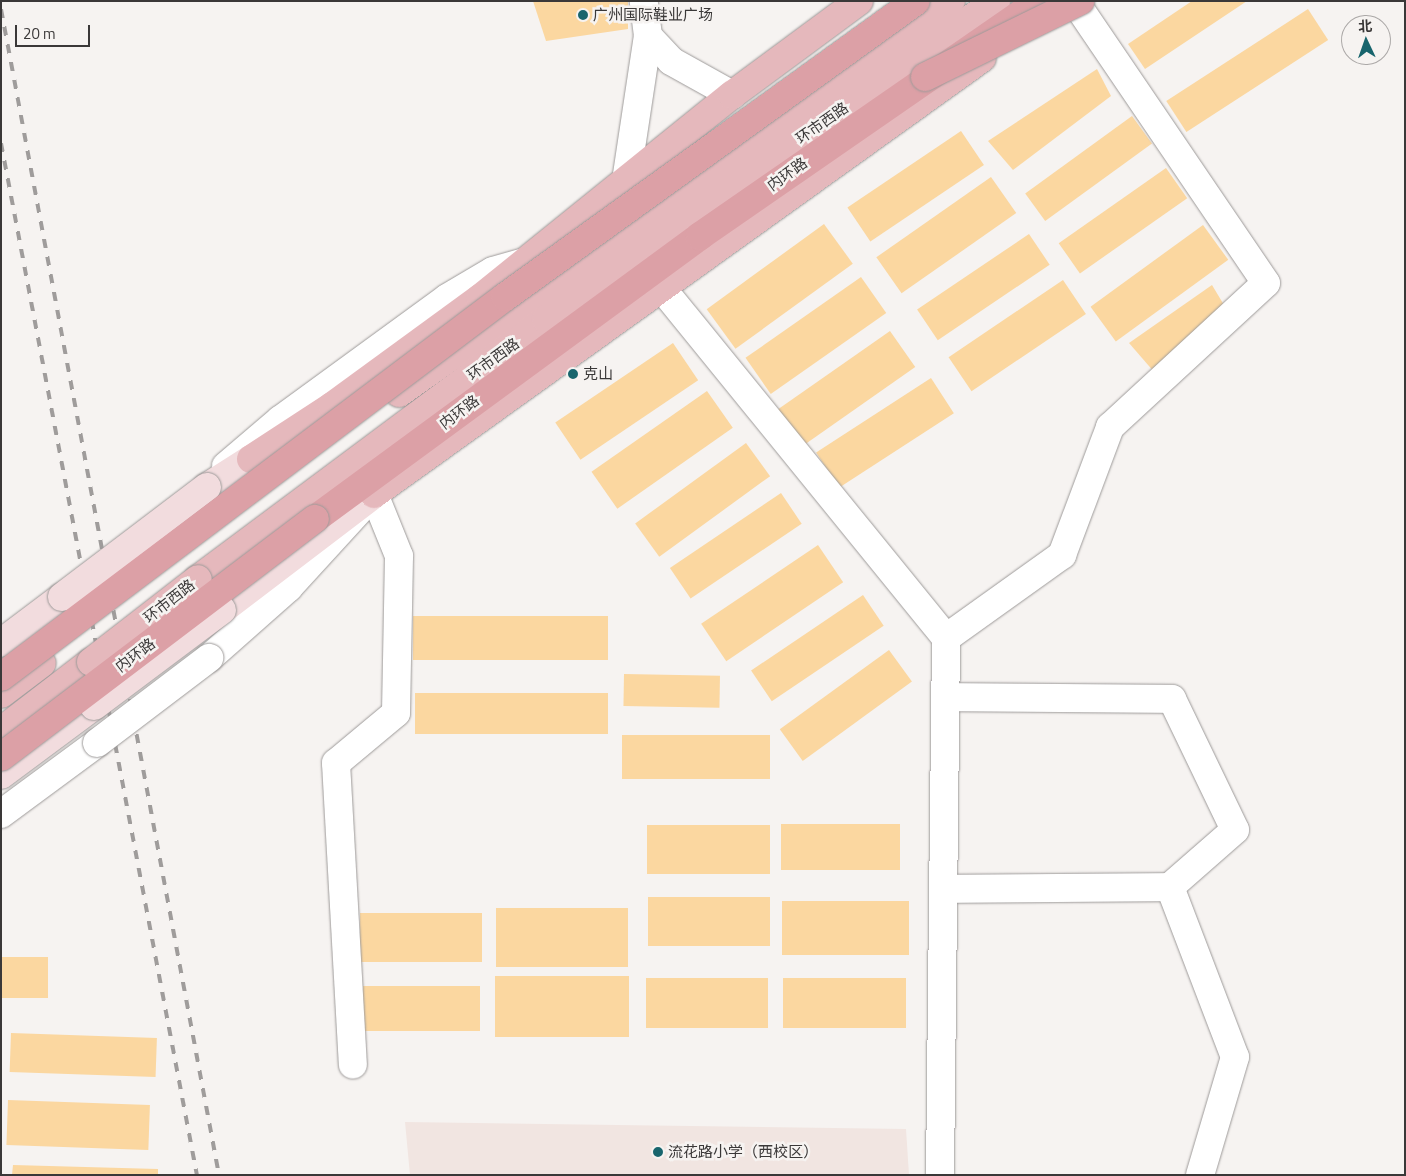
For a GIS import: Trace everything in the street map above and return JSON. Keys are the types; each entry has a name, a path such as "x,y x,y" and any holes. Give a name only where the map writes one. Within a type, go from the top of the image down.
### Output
{"highway":[{"path":"8,683 889,1"},
{"name":"内环路","path":"1,757 513,371 925,77 1039,1"},
{"name":"内环路","path":"925,77 1080,1"},
{"path":"505,297 937,4"}],"main road":[{"path":"1,643 207,487 332,406 528,261 742,88 859,1"},
{"name":"环市西路","path":"1,731 205,574 546,320 996,1"},
{"path":"1,775 374,494 660,286 1066,1"},
{"name":"环市西路","path":"8,683 90,627 362,421 778,123 937,4"},
{"path":"251,459 362,421"},
{"path":"103,698 205,574"},
{"path":"91,662 222,610"},
{"path":"1,790 60,730"}],"street":[{"path":"626,181 648,36 644,1"},
{"path":"946,638 1062,555 1110,427 1266,283 1074,1"},
{"path":"648,36 671,61 742,88 778,123"},
{"path":"207,487 255,439 447,298 493,271 528,261 550,286"},
{"path":"660,286 946,638 940,1175"},
{"path":"1,814 209,658 288,588 374,494 399,556 396,713 336,763 353,1066"},
{"path":"1,657 8,683"},
{"path":"944,889 1170,887 1236,830 1172,699 946,697"},
{"path":"1,790 52,757 97,743"},
{"path":"1170,887 1235,1057 1200,1175"}],"shaded area":[{"name":"流花路小学（西校区）","path":"405,1122 906,1129 909,1175 410,1175"}],"building":[{"name":"广州国际鞋业广场","path":"533,1 628,1 628,29 546,41"},
{"path":"1192,1 1247,1 1145,69 1128,44"},
{"path":"1308,9 1328,40 1186,132 1166,101"},
{"path":"1097,69 1111,96 1013,170 988,141"},
{"path":"1132,116 1152,144 1045,221 1025,194"},
{"path":"961,131 984,165 870,242 847,208"},
{"path":"1166,168 1187,198 1080,273 1059,243"},
{"path":"991,177 1016,213 902,293 876,257"},
{"path":"824,224 853,264 735,349 707,309"},
{"path":"1203,225 1228,260 1116,341 1091,307"},
{"path":"1029,234 1050,265 938,340 917,309"},
{"path":"861,277 886,313 771,394 745,358"},
{"path":"1063,280 1086,314 972,391 949,357"},
{"path":"1212,285 1227,310 1155,373 1129,343"},
{"path":"890,331 915,367 800,448 774,412"},
{"path":"673,343 698,380 580,460 555,422"},
{"path":"931,378 954,413 839,488 816,453"},
{"path":"707,391 733,428 617,509 591,472"},
{"path":"746,443 770,476 659,557 635,524"},
{"path":"781,493 802,524 691,599 670,568"},
{"path":"818,545 843,582 726,661 701,624"},
{"path":"863,595 884,626 772,701 751,670"},
{"path":"413,616 608,616 608,660 413,660"},
{"path":"889,650 912,682 803,761 780,729"},
{"path":"624,674 720,676 719,708 623,706"},
{"path":"415,693 608,693 608,734 415,734"},
{"path":"622,735 770,735 770,779 622,779"},
{"path":"781,824 900,824 900,870 781,870"},
{"path":"647,825 770,825 770,874 647,874"},
{"path":"648,897 770,897 770,946 648,946"},
{"path":"782,901 909,901 909,955 782,955"},
{"path":"496,908 628,908 628,967 496,967"},
{"path":"360,913 482,913 482,962 360,962"},
{"path":"1,957 48,957 48,998 1,998"},
{"path":"495,976 629,976 629,1037 495,1037"},
{"path":"646,978 768,978 768,1028 646,1028"},
{"path":"783,978 906,978 906,1028 783,1028"},
{"path":"363,986 480,986 480,1031 363,1031"},
{"path":"11,1033 157,1038 156,1077 10,1072"},
{"path":"8,1100 150,1105 148,1150 6,1145"},
{"path":"13,1165 158,1169 158,1175 12,1175"}],"railway":[{"path":"1,9 219,1175"},
{"path":"1,143 197,1175"}],"place":[{"name":"广州国际鞋业广场","path":"583,15"},
{"name":"克山","path":"573,374"},
{"name":"流花路小学（西校区）","path":"658,1152"}]}
